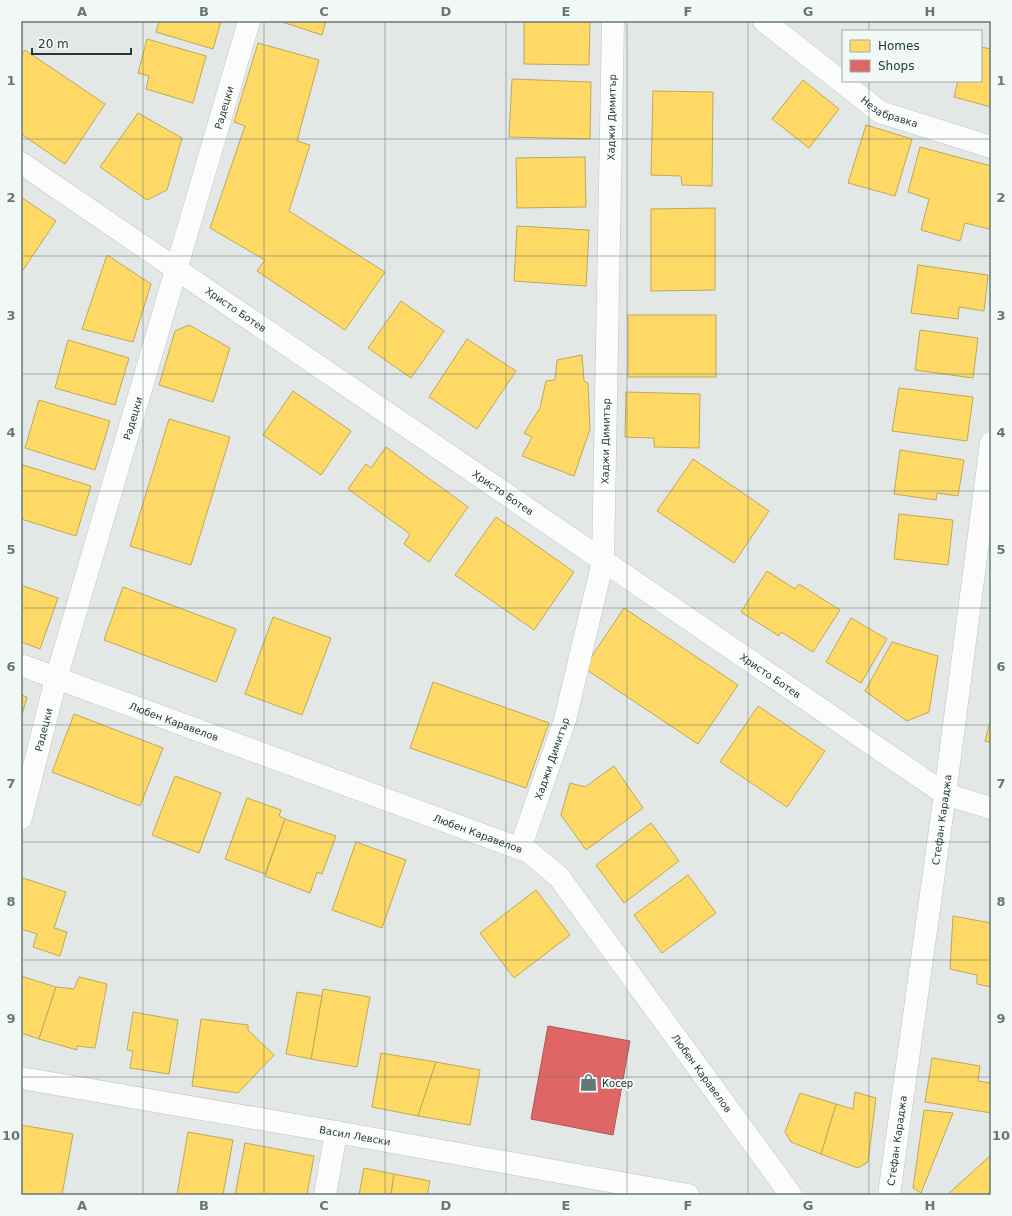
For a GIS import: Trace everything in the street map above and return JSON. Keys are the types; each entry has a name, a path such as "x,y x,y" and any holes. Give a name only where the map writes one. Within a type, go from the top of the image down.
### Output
{"street":[{"name":"Радецки","path":"21,818 56,678 249,21"},
{"name":"Хаджи Димитър","path":"520,849 565,720 603,561 613,21"},
{"name":"Незабравка","path":"764,21 880,112 991,148"},
{"name":"Христо Ботев","path":"21,163 945,794 991,808"},
{"name":"Стефан Караджа","path":"890,1195 989,481 991,443"},
{"name":"Любен Каравелов","path":"21,666 529,852 559,877 792,1195"},
{"name":"Васил Левски","path":"21,1078 336,1132 688,1195"},
{"path":"325,1195 336,1132"}],"building: Homes":[{"path":"159,21 221,21 213,49 156,32"},
{"path":"282,21 326,21 322,35"},
{"path":"524,21 590,21 589,65 524,64"},
{"path":"147,39 206,56 193,103 146,89 149,76 138,73"},
{"path":"258,43 319,60 297,141 310,145 289,211 385,272 345,330 257,271 265,260 210,228 245,126 234,122"},
{"path":"982,47 991,49 991,107 954,97 958,82 982,82"},
{"path":"25,50 105,104 65,164 21,134 21,55"},
{"path":"512,79 591,82 590,139 509,137"},
{"path":"803,80 839,109 809,148 772,119"},
{"path":"653,91 713,92 712,186 682,185 681,176 651,175"},
{"path":"138,113 182,138 167,190 147,200 100,167"},
{"path":"866,125 912,139 895,196 848,183"},
{"path":"920,147 991,166 991,220 989,229 965,223 960,241 921,230 929,199 908,192"},
{"path":"585,157 586,207 517,208 516,158"},
{"path":"21,197 56,221 21,273"},
{"path":"715,208 715,290 651,291 651,209"},
{"path":"517,226 589,230 586,286 514,281"},
{"path":"107,255 151,284 133,342 82,329"},
{"path":"918,265 988,275 984,311 959,307 958,319 911,313"},
{"path":"401,301 444,331 411,378 368,348"},
{"path":"628,315 716,315 716,377 628,377"},
{"path":"189,325 230,348 213,402 159,385 175,331"},
{"path":"920,330 978,338 973,378 915,370"},
{"path":"467,339 516,371 477,429 429,397"},
{"path":"68,340 129,358 115,405 55,388"},
{"path":"582,355 584,381 588,383 590,429 574,476 522,456 532,437 524,433 540,408 546,381 555,380 557,360"},
{"path":"899,388 973,397 967,441 892,431"},
{"path":"293,391 351,431 321,475 263,435"},
{"path":"626,392 700,394 699,448 654,447 654,438 625,437"},
{"path":"39,400 110,421 95,470 25,448"},
{"path":"169,419 230,437 191,565 130,546"},
{"path":"386,447 468,507 429,562 404,544 410,534 348,489 366,464 371,468"},
{"path":"900,450 964,460 958,496 937,493 936,500 894,494"},
{"path":"693,459 769,511 734,563 657,511"},
{"path":"23,465 91,486 76,536 21,519 21,472"},
{"path":"899,514 953,520 948,565 894,559"},
{"path":"496,517 574,572 534,630 455,575"},
{"path":"767,571 795,589 799,584 840,610 813,652 781,632 779,636 741,612"},
{"path":"21,585 58,598 40,649 21,642"},
{"path":"123,587 236,629 216,682 104,640"},
{"path":"624,608 738,685 698,744 584,668"},
{"path":"273,617 331,638 302,715 245,694"},
{"path":"851,618 887,639 861,683 826,662"},
{"path":"892,642 938,656 929,712 907,721 865,691"},
{"path":"433,682 549,723 526,788 410,748"},
{"path":"21,695 27,697 21,718"},
{"path":"758,706 825,751 787,807 720,762"},
{"path":"74,714 163,748 140,806 52,772"},
{"path":"991,718 991,743 985,741"},
{"path":"614,766 643,808 586,850 561,815 570,783 585,787"},
{"path":"175,776 221,793 199,853 152,835"},
{"path":"247,798 281,810 279,816 285,819 265,874 225,859"},
{"path":"285,819 336,836 322,874 317,872 310,893 265,876"},
{"path":"651,823 679,861 624,903 596,865"},
{"path":"356,842 406,860 382,928 332,910"},
{"path":"688,875 716,913 662,953 634,915"},
{"path":"23,878 66,892 54,928 67,932 60,956 33,947 37,934 21,929 21,884"},
{"path":"536,890 570,935 514,978 480,933"},
{"path":"953,916 991,923 991,987 977,984 977,975 950,969"},
{"path":"21,976 56,987 39,1039 21,1033"},
{"path":"79,977 107,984 95,1048 77,1046 77,1050 39,1039 56,987 74,989"},
{"path":"323,989 370,997 357,1067 311,1059"},
{"path":"297,992 322,996 311,1059 286,1054"},
{"path":"133,1012 178,1020 169,1074 130,1068 133,1051 127,1050"},
{"path":"201,1019 248,1025 248,1030 274,1055 238,1093 192,1086"},
{"path":"381,1053 436,1062 418,1116 372,1107"},
{"path":"932,1058 980,1066 978,1081 991,1083 991,1113 925,1102"},
{"path":"436,1062 480,1070 470,1125 418,1116"},
{"path":"855,1092 876,1098 868,1162 858,1168 821,1154 836,1104 853,1109"},
{"path":"800,1093 836,1104 821,1154 791,1142 785,1132"},
{"path":"924,1110 953,1113 921,1193 913,1188"},
{"path":"21,1125 73,1134 62,1195 21,1195"},
{"path":"188,1132 233,1140 223,1195 177,1195"},
{"path":"245,1143 314,1156 307,1195 235,1195"},
{"path":"991,1155 991,1190 986,1195 947,1195"},
{"path":"364,1168 394,1174 391,1195 359,1195"},
{"path":"394,1174 430,1181 427,1195 391,1195"}],"building: Shops":[{"path":"548,1026 630,1041 613,1135 531,1119"}],"place":[{"name":"Косер","path":"589,1083"}]}
